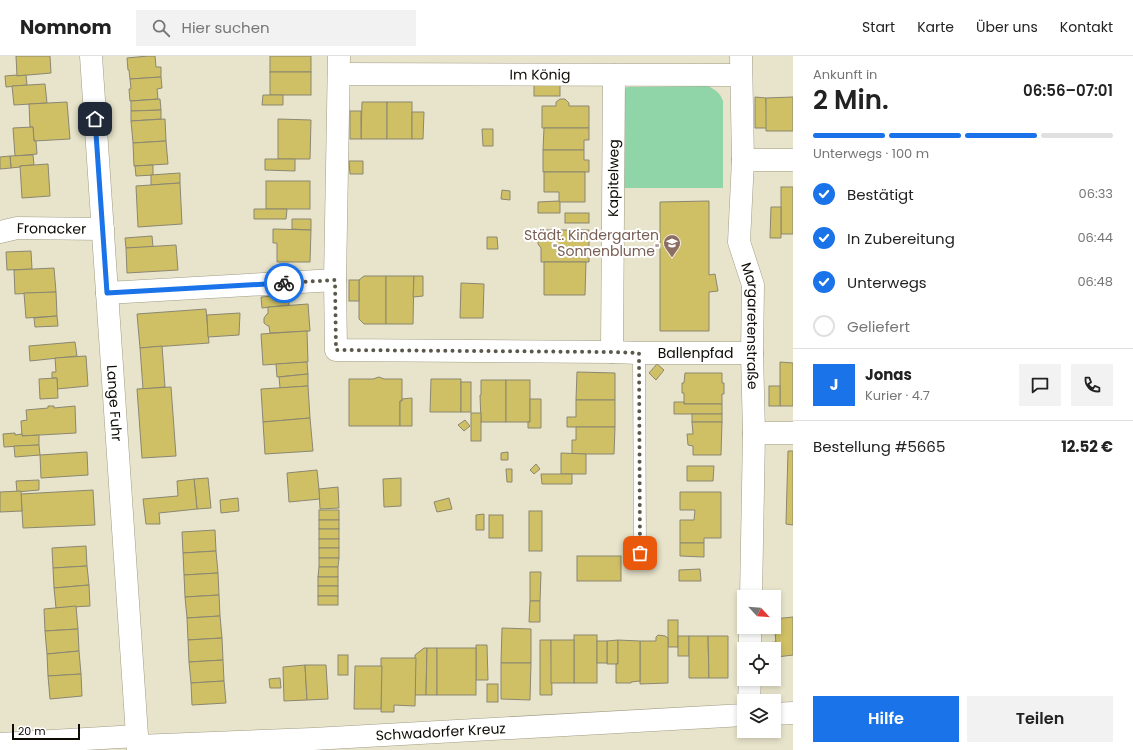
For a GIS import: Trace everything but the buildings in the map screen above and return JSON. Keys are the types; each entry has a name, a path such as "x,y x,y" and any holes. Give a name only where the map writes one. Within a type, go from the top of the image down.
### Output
{"street":[{"name":"Lange Fuhr","path":"91,56 138,744"},
{"name":"Im König","path":"335,280 339,65 614,75 741,66"},
{"name":"Margaretenstraße","path":"741,66 743,160 739,242 753,285 752,353 754,433 751,590"},
{"name":"Kapitelweg","path":"612,352 614,75"},
{"path":"743,160 793,160"},
{"name":"Fronacker","path":"0,232 17,228 103,229"},
{"path":"107,293 335,280"},
{"name":"Ballenpfad","path":"335,280 336,350 752,353"},
{"path":"754,433 793,433"},
{"path":"781,714 793,713"},
{"name":"Schwadorfer Kreuz","path":"0,744 138,744 320,738 737,715"}],"lane":[{"name":"Ballenpfad","path":"639,353 640,553"}],"green space":[{"path":"708,86 721,96 723,101 723,188 621,188 623,90 627,87"}],"way so far":[{"path":"284,283 335,280 336,350 639,353 640,553"}],"place":[{"name":"Städt. Kindergarten \"Sonnenblume\"","path":"672,258"}],"route":[{"path":"95,119 107,293 284,283"}]}
